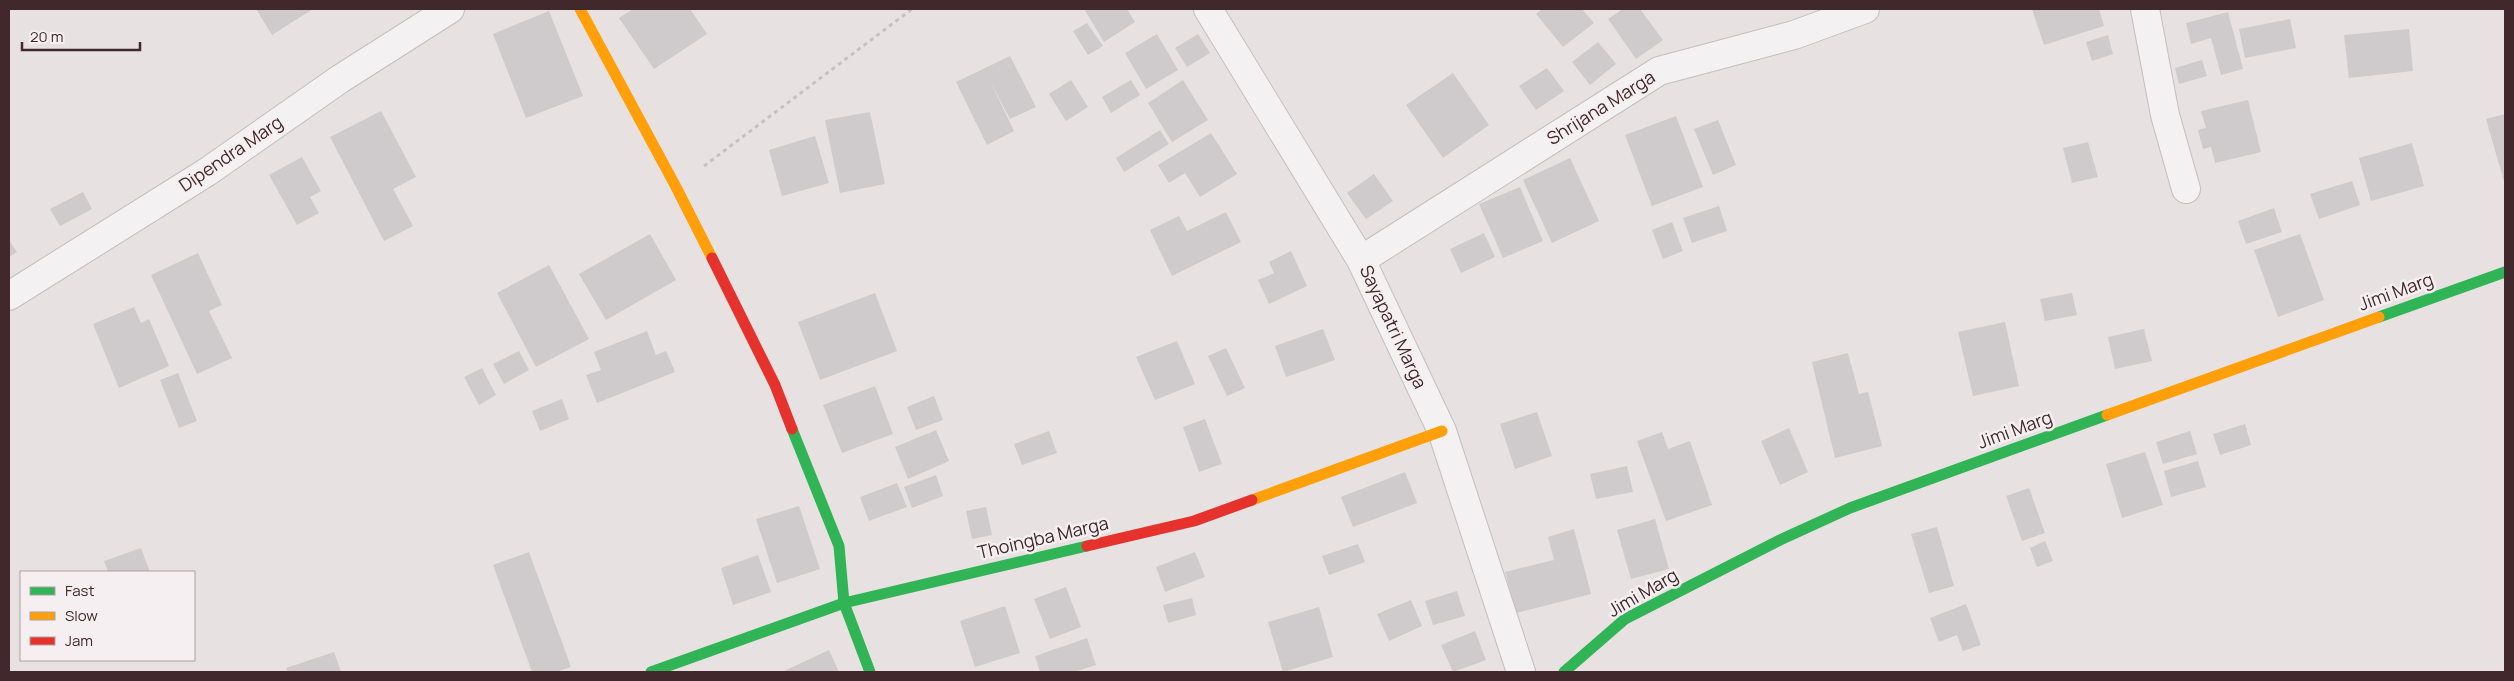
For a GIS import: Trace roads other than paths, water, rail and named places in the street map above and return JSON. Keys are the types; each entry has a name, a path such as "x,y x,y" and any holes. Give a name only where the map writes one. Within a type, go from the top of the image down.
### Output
{"street":[{"name":"Dipendra Marg","path":"9,296 207,172 340,79 450,9"},
{"path":"580,9 676,187 779,394 839,546 844,603 870,672"},
{"name":"Sayapatri Marga","path":"1208,9 1361,260 1442,431 1521,672"},
{"name":"Shrijana Marga","path":"1361,260 1659,71 1794,35 1865,9"},
{"path":"2145,9 2165,114 2186,189"},
{"name":"Jimi Marg","path":"1564,672 1625,619 1780,540 1850,508 2505,272"},
{"name":"Thoingba Marga","path":"651,672 844,603 1194,521 1442,431"}]}
